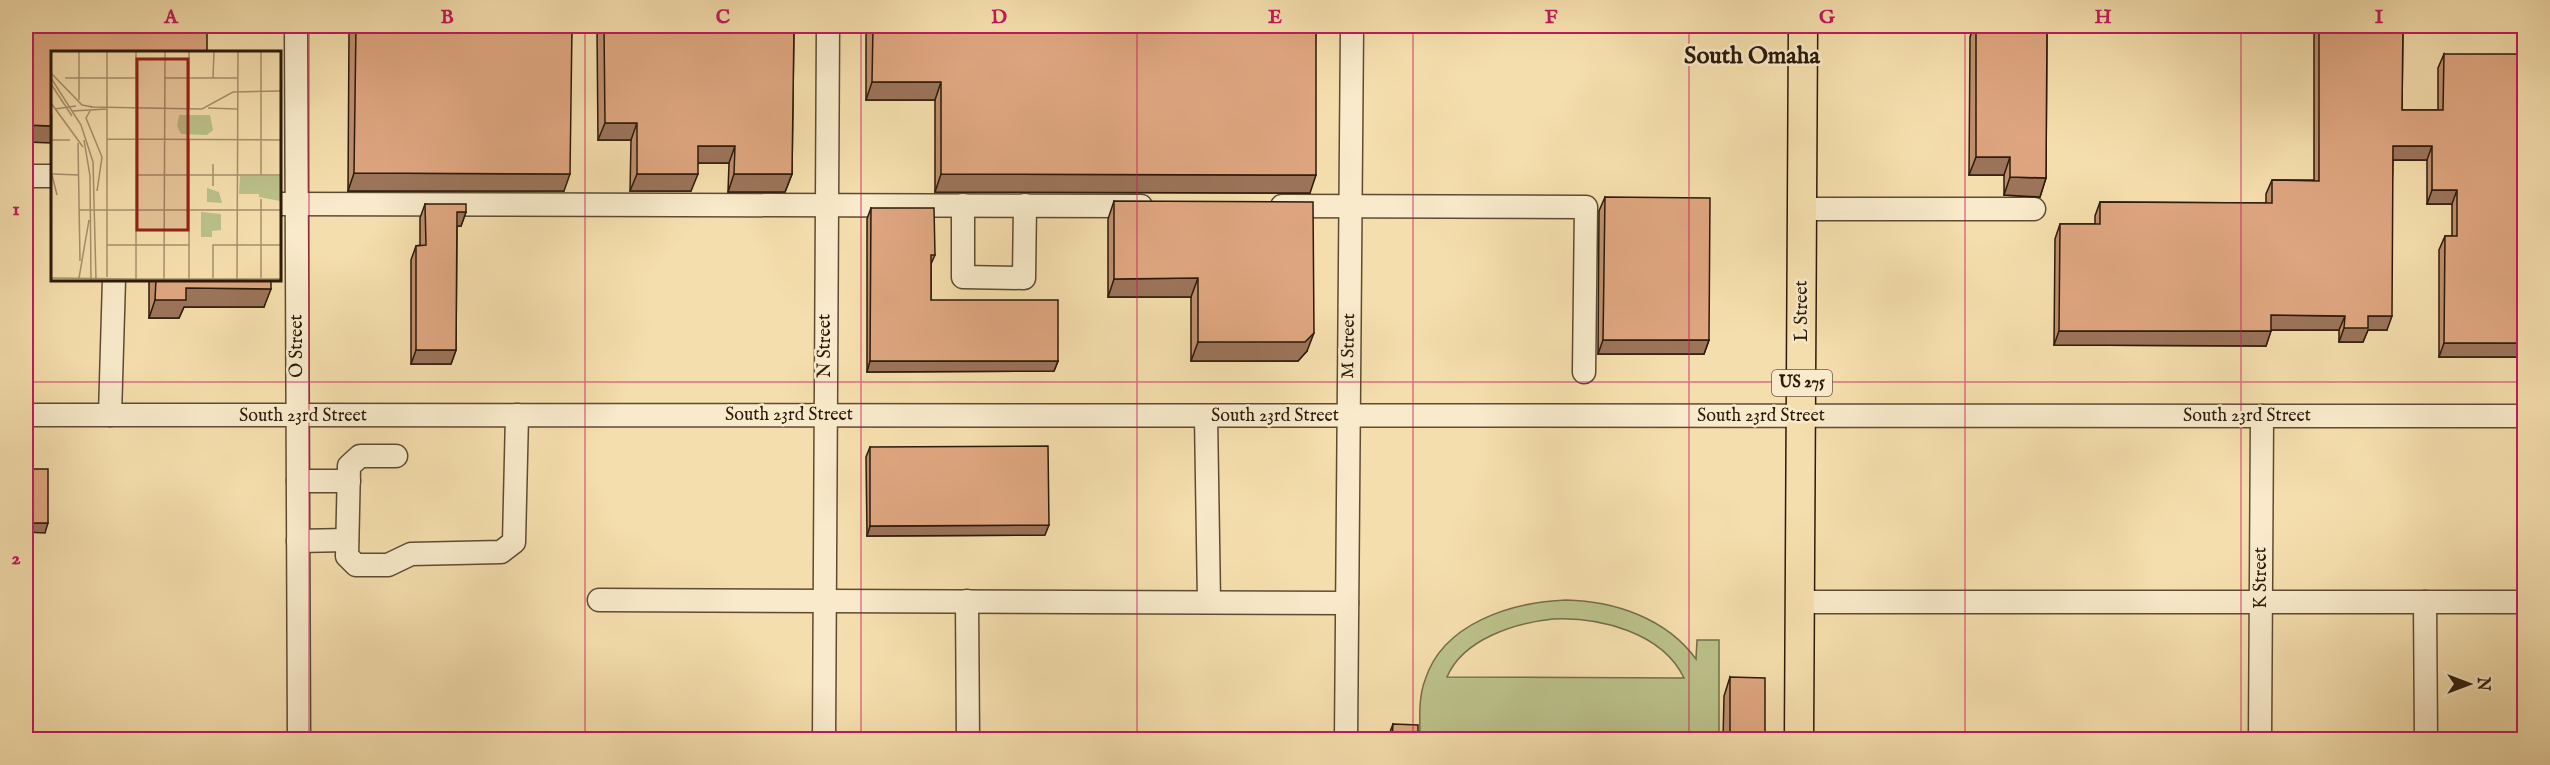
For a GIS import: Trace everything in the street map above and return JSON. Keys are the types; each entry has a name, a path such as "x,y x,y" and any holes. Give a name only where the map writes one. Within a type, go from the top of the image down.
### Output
{"main road":[{"name":"L Street","path":"1799,740 1803,26"}],"street":[{"name":"O Street","path":"296,26 288,204 298,416 298,740"},
{"name":"N Street","path":"824,740 828,26"},
{"name":"M Street","path":"1346,740 1352,26"},
{"path":"26,176 51,176"},
{"path":"288,204 1165,206"},
{"path":"963,206 963,277 1024,278 1025,206"},
{"path":"1258,206 1586,207 1584,372"},
{"path":"1802,209 2034,209"},
{"path":"110,415 114,280"},
{"name":"South 23rd Street","path":"26,415 2524,416"},
{"path":"396,456 360,456 349,466 347,556 356,565 388,565 411,554 501,552 514,542 517,416"},
{"path":"1206,416 1209,602"},
{"name":"K Street","path":"2260,740 2262,416"},
{"path":"298,481 349,481"},
{"path":"298,541 347,540"},
{"path":"599,600 1347,603"},
{"path":"967,601 968,740"},
{"path":"1800,602 2524,602"},
{"path":"2425,602 2426,740"}],"green space":[{"path":"1584,601 1638,614 1670,633 1696,659 1697,640 1719,640 1719,739 1420,739 1421,694 1434,660 1447,644 1463,630 1482,619 1524,605","holes":["1553,619 1571,619 1628,630 1661,649 1674,662 1684,678 1447,677 1465,652 1492,635 1523,624"]}],"building":[{"path":"26,26 207,26 207,51 51,51 51,126 26,125"},
{"path":"356,26 572,26 570,174 354,173"},
{"path":"604,26 794,26 792,174 734,174 735,146 698,146 698,174 637,174 637,123 605,123"},
{"path":"873,26 1316,26 1316,175 941,174 941,82 872,82"},
{"path":"1976,26 2047,26 2046,178 2010,177 2010,157 1976,157"},
{"path":"2319,26 2403,26 2402,110 2443,110 2444,54 2524,54 2524,343 2444,343 2445,236 2457,236 2457,190 2432,190 2432,146 2393,146 2392,316 2368,316 2368,328 2344,328 2345,316 2271,315 2271,331 2059,331 2060,224 2100,224 2100,202 2272,203 2272,180 2319,181"},
{"path":"1605,197 1710,198 1709,340 1603,340"},
{"path":"1114,201 1313,202 1314,333 1305,342 1198,342 1198,278 1114,279"},
{"path":"425,204 466,204 466,212 457,212 456,350 416,350 416,246 426,245"},
{"path":"871,208 934,208 935,255 931,255 931,300 1058,300 1058,361 870,361"},
{"path":"156,280 271,280 271,289 186,288 186,300 155,300"},
{"path":"1048,446 1049,525 870,526 870,447"},
{"path":"26,469 48,469 48,523 26,523"},
{"path":"1730,677 1765,678 1765,740 1730,740"},
{"path":"1393,724 1418,725 1418,740 1392,740"}],"district":[{"name":"South Omaha","path":"1752,56"}]}
